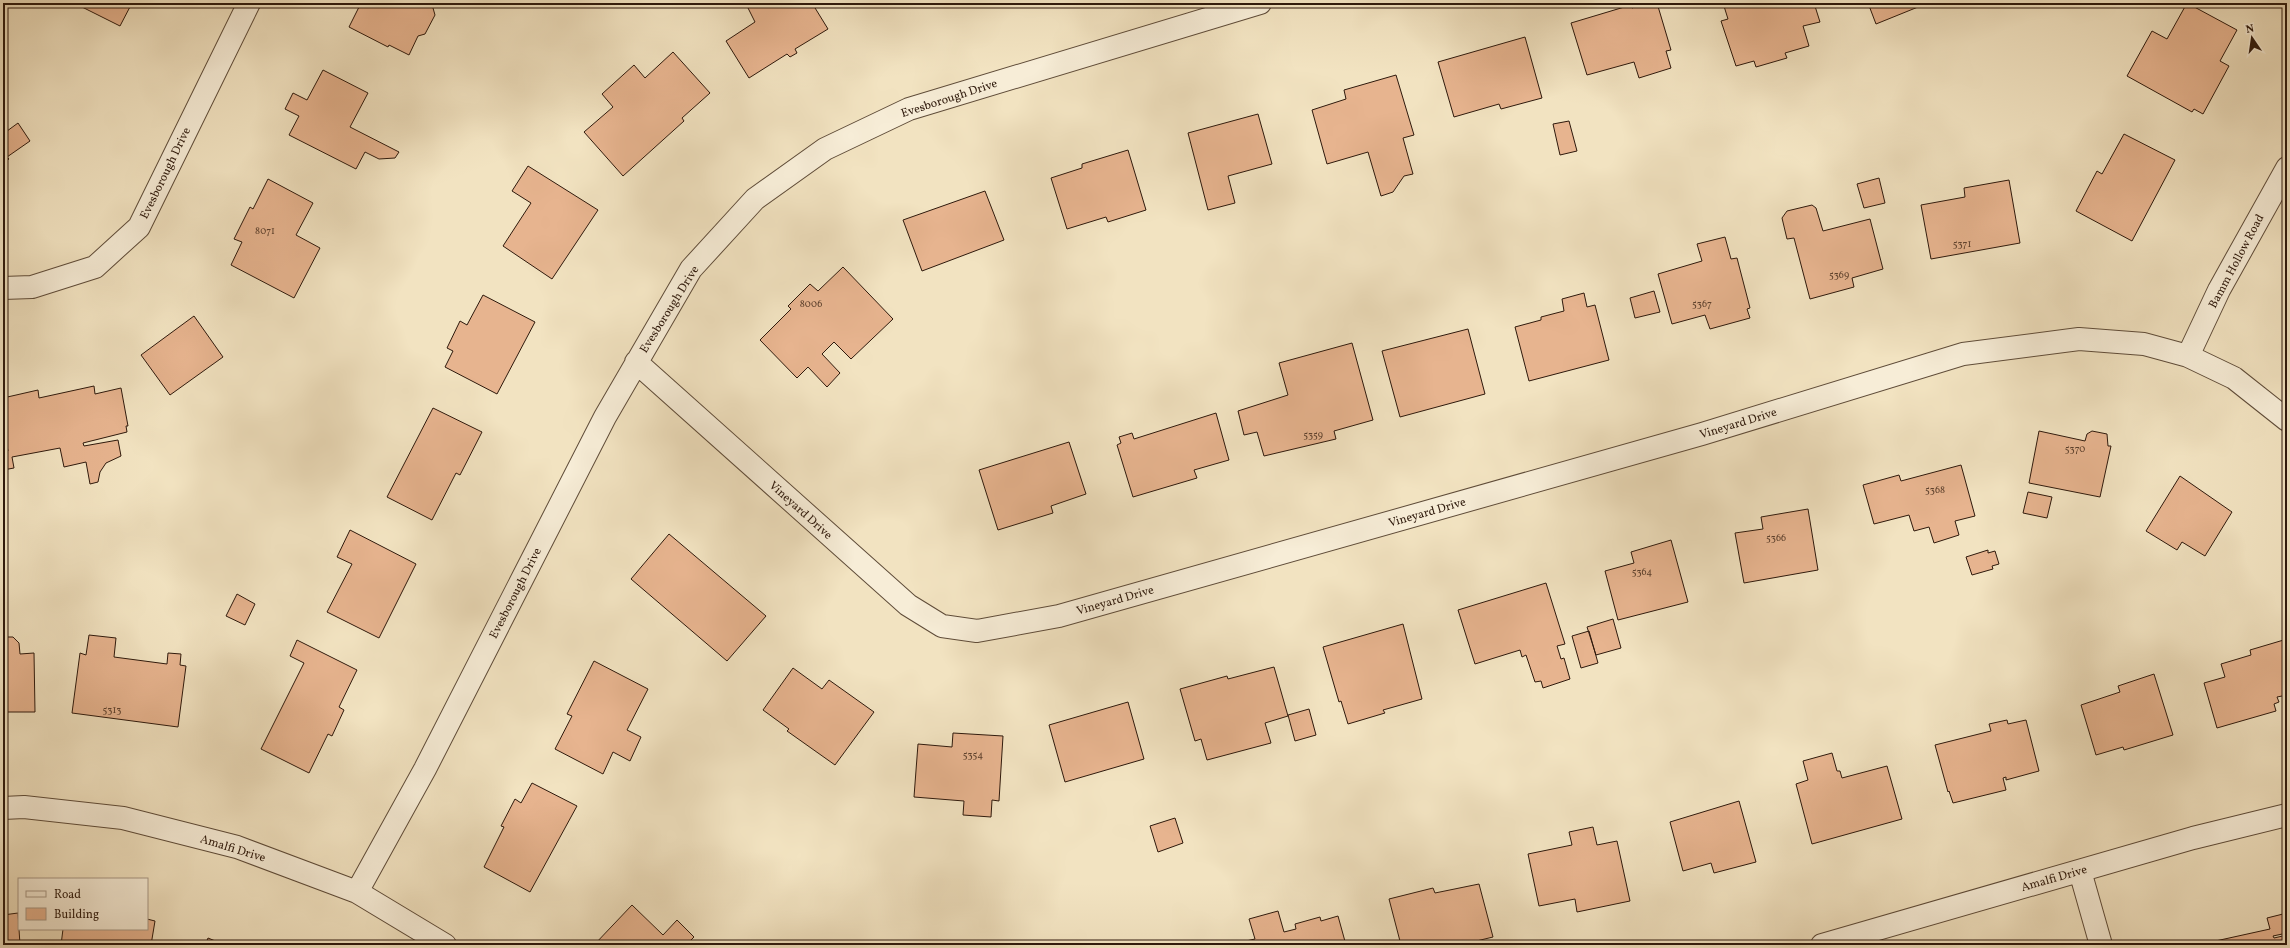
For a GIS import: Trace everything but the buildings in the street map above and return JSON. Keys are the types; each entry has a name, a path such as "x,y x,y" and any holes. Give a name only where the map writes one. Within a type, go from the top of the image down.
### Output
{"street":[{"name":"Evesborough Drive","path":"3,288 32,287 95,267 139,227 249,3"},
{"name":"Evesborough Drive","path":"357,892 425,769 605,417 636,362 691,269 755,199 825,150 909,109 1260,3"},
{"name":"Bamm Hollow Road","path":"2188,356 2219,290 2287,168"},
{"name":"Vineyard Drive","path":"636,362 908,605 942,626 976,631 1060,616 1702,434 1963,354 2079,339 2144,344 2188,356 2234,378 2287,420"},
{"name":"Amalfi Drive","path":"3,808 24,807 123,818 237,847 357,892 445,945"},
{"name":"Amalfi Drive","path":"1822,945 2193,838 2287,815"},
{"path":"2080,871 2101,945"}]}
